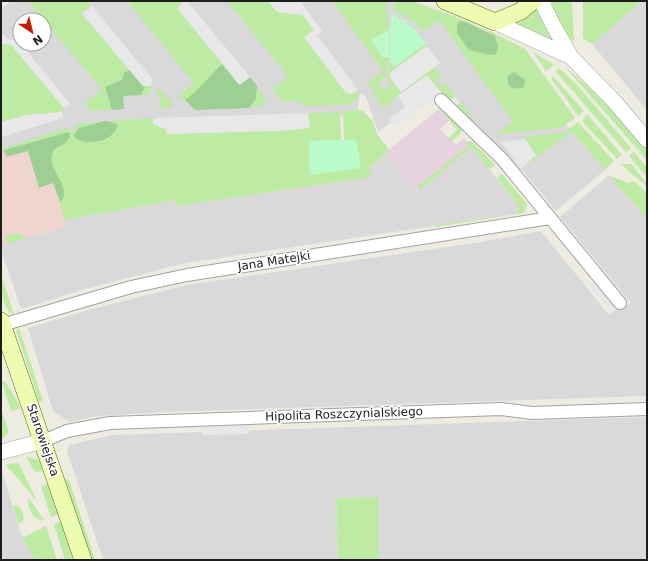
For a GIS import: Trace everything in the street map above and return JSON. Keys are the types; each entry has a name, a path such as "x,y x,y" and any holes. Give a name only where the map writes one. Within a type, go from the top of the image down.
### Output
{"main road":[{"path":"450,2 495,22 521,11 533,1"},
{"name":"Starowiejska","path":"2,323 83,560"}],"street":[{"path":"541,1 553,27 571,57 614,101 647,140"},
{"path":"495,22 571,57"},
{"path":"441,100 502,159 620,303"},
{"name":"Jana Matejki","path":"2,323 130,287 187,275 550,218"},
{"name":"Hipolita Roszczynialskiego","path":"43,441 67,431 110,423 493,409 532,413 647,409"},
{"path":"1,452 43,441"}],"shaded area":[{"path":"12,1 389,1 496,42 605,170 556,211 522,170 515,175 445,83 378,132 366,97 360,93 357,115 89,126 1,151 1,8"},
{"path":"187,1 250,77 240,85 177,8"},
{"path":"268,1 300,1 322,31 317,35 358,90 352,94 346,93 304,37 314,30 303,15 277,12"},
{"path":"642,1 647,3 647,110 592,44"},
{"path":"92,6 153,80 150,86 143,86 82,14"},
{"path":"1,31 8,39 12,39 12,46 1,44"},
{"path":"427,46 440,63 401,92 390,77 391,72"},
{"path":"17,52 28,52 71,105 64,108"},
{"path":"427,75 440,92 400,124 392,123 388,119 405,107 398,96"},
{"path":"439,109 449,121 440,129 456,145 464,138 471,147 417,192 386,152"},
{"path":"62,112 63,118 1,137 1,122 27,115"},
{"path":"308,113 310,128 278,131 167,134 166,129 153,124 153,118"},
{"path":"525,139 536,155 521,169 501,142"},
{"path":"40,140 67,226 1,246 1,151"},
{"path":"471,147 520,207 515,214 186,263 85,289 21,309 1,249 1,246 67,226 65,220 176,200 177,206 370,177 369,168 386,152 417,192"},
{"path":"609,175 647,219 647,396 165,412 97,416 70,422 53,411 28,328 92,309 187,285 481,242 541,231 608,314 631,303 560,217"},
{"path":"593,278 617,306 609,310 592,289"},
{"path":"417,415 417,421 373,422 373,417"},
{"path":"647,417 647,560 379,560 378,497 336,498 338,560 103,560 67,451 69,445 113,435"},
{"path":"195,423 195,428 141,430 141,425"},
{"path":"248,424 249,434 202,435 201,425"},
{"path":"1,468 20,531 35,560 1,560"}],"green space":[{"path":"28,1 87,1 92,6 84,10 82,14 143,86 150,86 150,94 124,96 124,109 90,111 85,103 101,89 52,30 52,12 37,12"},
{"path":"127,1 185,1 177,8 222,64 210,76 204,85 187,100 184,101 178,96 194,83"},
{"path":"227,1 268,1 277,12 303,15 314,30 304,37 352,94 358,90 358,98 348,105 303,106 299,101 283,102 272,90 288,76"},
{"path":"332,1 389,1 386,8 389,30 371,40 382,57 389,58 387,69 380,83 371,90 367,84 383,71"},
{"path":"395,1 412,1 494,33 525,49 575,118 561,128 496,134 513,122 439,20 423,32 419,26 392,8","holes":["460,21 487,32 498,42 459,23"]},
{"path":"552,1 572,1 573,41 560,23 555,13"},
{"path":"583,1 642,1 592,44 583,38"},
{"path":"538,8 566,50 516,24 529,17"},
{"path":"391,13 415,29 426,44 394,67 390,62"},
{"path":"460,21 466,22 495,36 498,46 497,53 494,55 469,50 457,33 457,24"},
{"path":"389,30 389,58 382,57 371,40"},
{"path":"1,44 11,44 12,52 18,52 64,108 62,112 27,115 1,122"},
{"path":"426,44 427,46 391,72 390,77 402,93 383,108 372,92 381,85 385,90 392,85 387,79 390,62 395,67"},
{"path":"533,52 554,65 546,71"},
{"path":"222,64 239,85 250,77 257,86 256,99 249,108 195,110 185,100"},
{"path":"434,67 442,77 433,83 427,75 407,90 406,88"},
{"path":"565,67 598,96 638,138 647,149 647,160"},
{"path":"559,68 576,84 631,148 626,152 557,73 556,71"},
{"path":"129,70 143,86 145,86 141,95 123,96 124,109 112,110 105,87 122,80 124,73"},
{"path":"514,72 525,80 524,87 517,89 509,85 507,80 508,76"},
{"path":"553,76 584,111 578,116 551,78"},
{"path":"438,82 441,86 446,83 456,96 449,101 435,85"},
{"path":"257,86 266,100 257,107 249,108 256,99"},
{"path":"157,89 160,89 173,104 171,108 160,108"},
{"path":"461,102 484,135 455,106"},
{"path":"441,108 462,128 461,133 452,141 448,139 457,130 439,109"},
{"path":"362,110 373,121 377,134 389,150 369,168 371,177 177,206 175,200 65,220 40,140 1,151 1,149 67,128 69,132 76,130 75,125 84,123 153,118 153,124 166,129 167,134 309,128 308,113 340,112 341,140 309,141 310,175 356,140 344,140 343,111"},
{"path":"587,114 622,155 617,159 582,121"},
{"path":"105,121 118,125 116,131 106,139 87,142 80,141 75,138 74,135 79,128"},
{"path":"579,123 614,161 605,170 573,133 570,133 521,169 536,155 524,136 563,133"},
{"path":"69,132 70,137 64,144 53,150 52,156 53,167 63,188 64,194 60,202 53,183 39,188 28,151 6,157 4,150"},
{"path":"356,140 361,168 310,175 309,141"},
{"path":"469,141 473,142 495,165 489,169 471,147 420,190 417,187 469,145 467,143"},
{"path":"634,152 647,168 647,177 629,156"},
{"path":"621,164 631,164 647,184 647,187"},
{"path":"502,174 527,204 523,213 435,227 435,225 515,214 520,207 497,178"},
{"path":"609,175 628,183 634,181 647,193 647,219"},
{"path":"17,233 27,238 8,244 5,236"},
{"path":"1,274 14,315 6,308 4,303"},
{"path":"19,328 43,401 39,402 16,330"},
{"path":"5,381 21,408 11,411 2,382"},
{"path":"1,409 9,432 2,439"},
{"path":"26,456 38,460 46,469 39,472 34,471"},
{"path":"19,464 37,501 6,465"},
{"path":"65,480 69,480 95,560 91,560"},
{"path":"50,483 59,514 51,517 41,486"},
{"path":"28,497 44,520 40,520 33,516 28,505"},
{"path":"378,497 379,560 338,560 336,498"},
{"path":"13,505 19,506 22,510 24,519 18,524"},
{"path":"60,522 63,523 76,560 65,560 54,524"},
{"path":"46,526 57,560 35,560 23,538"}]}
